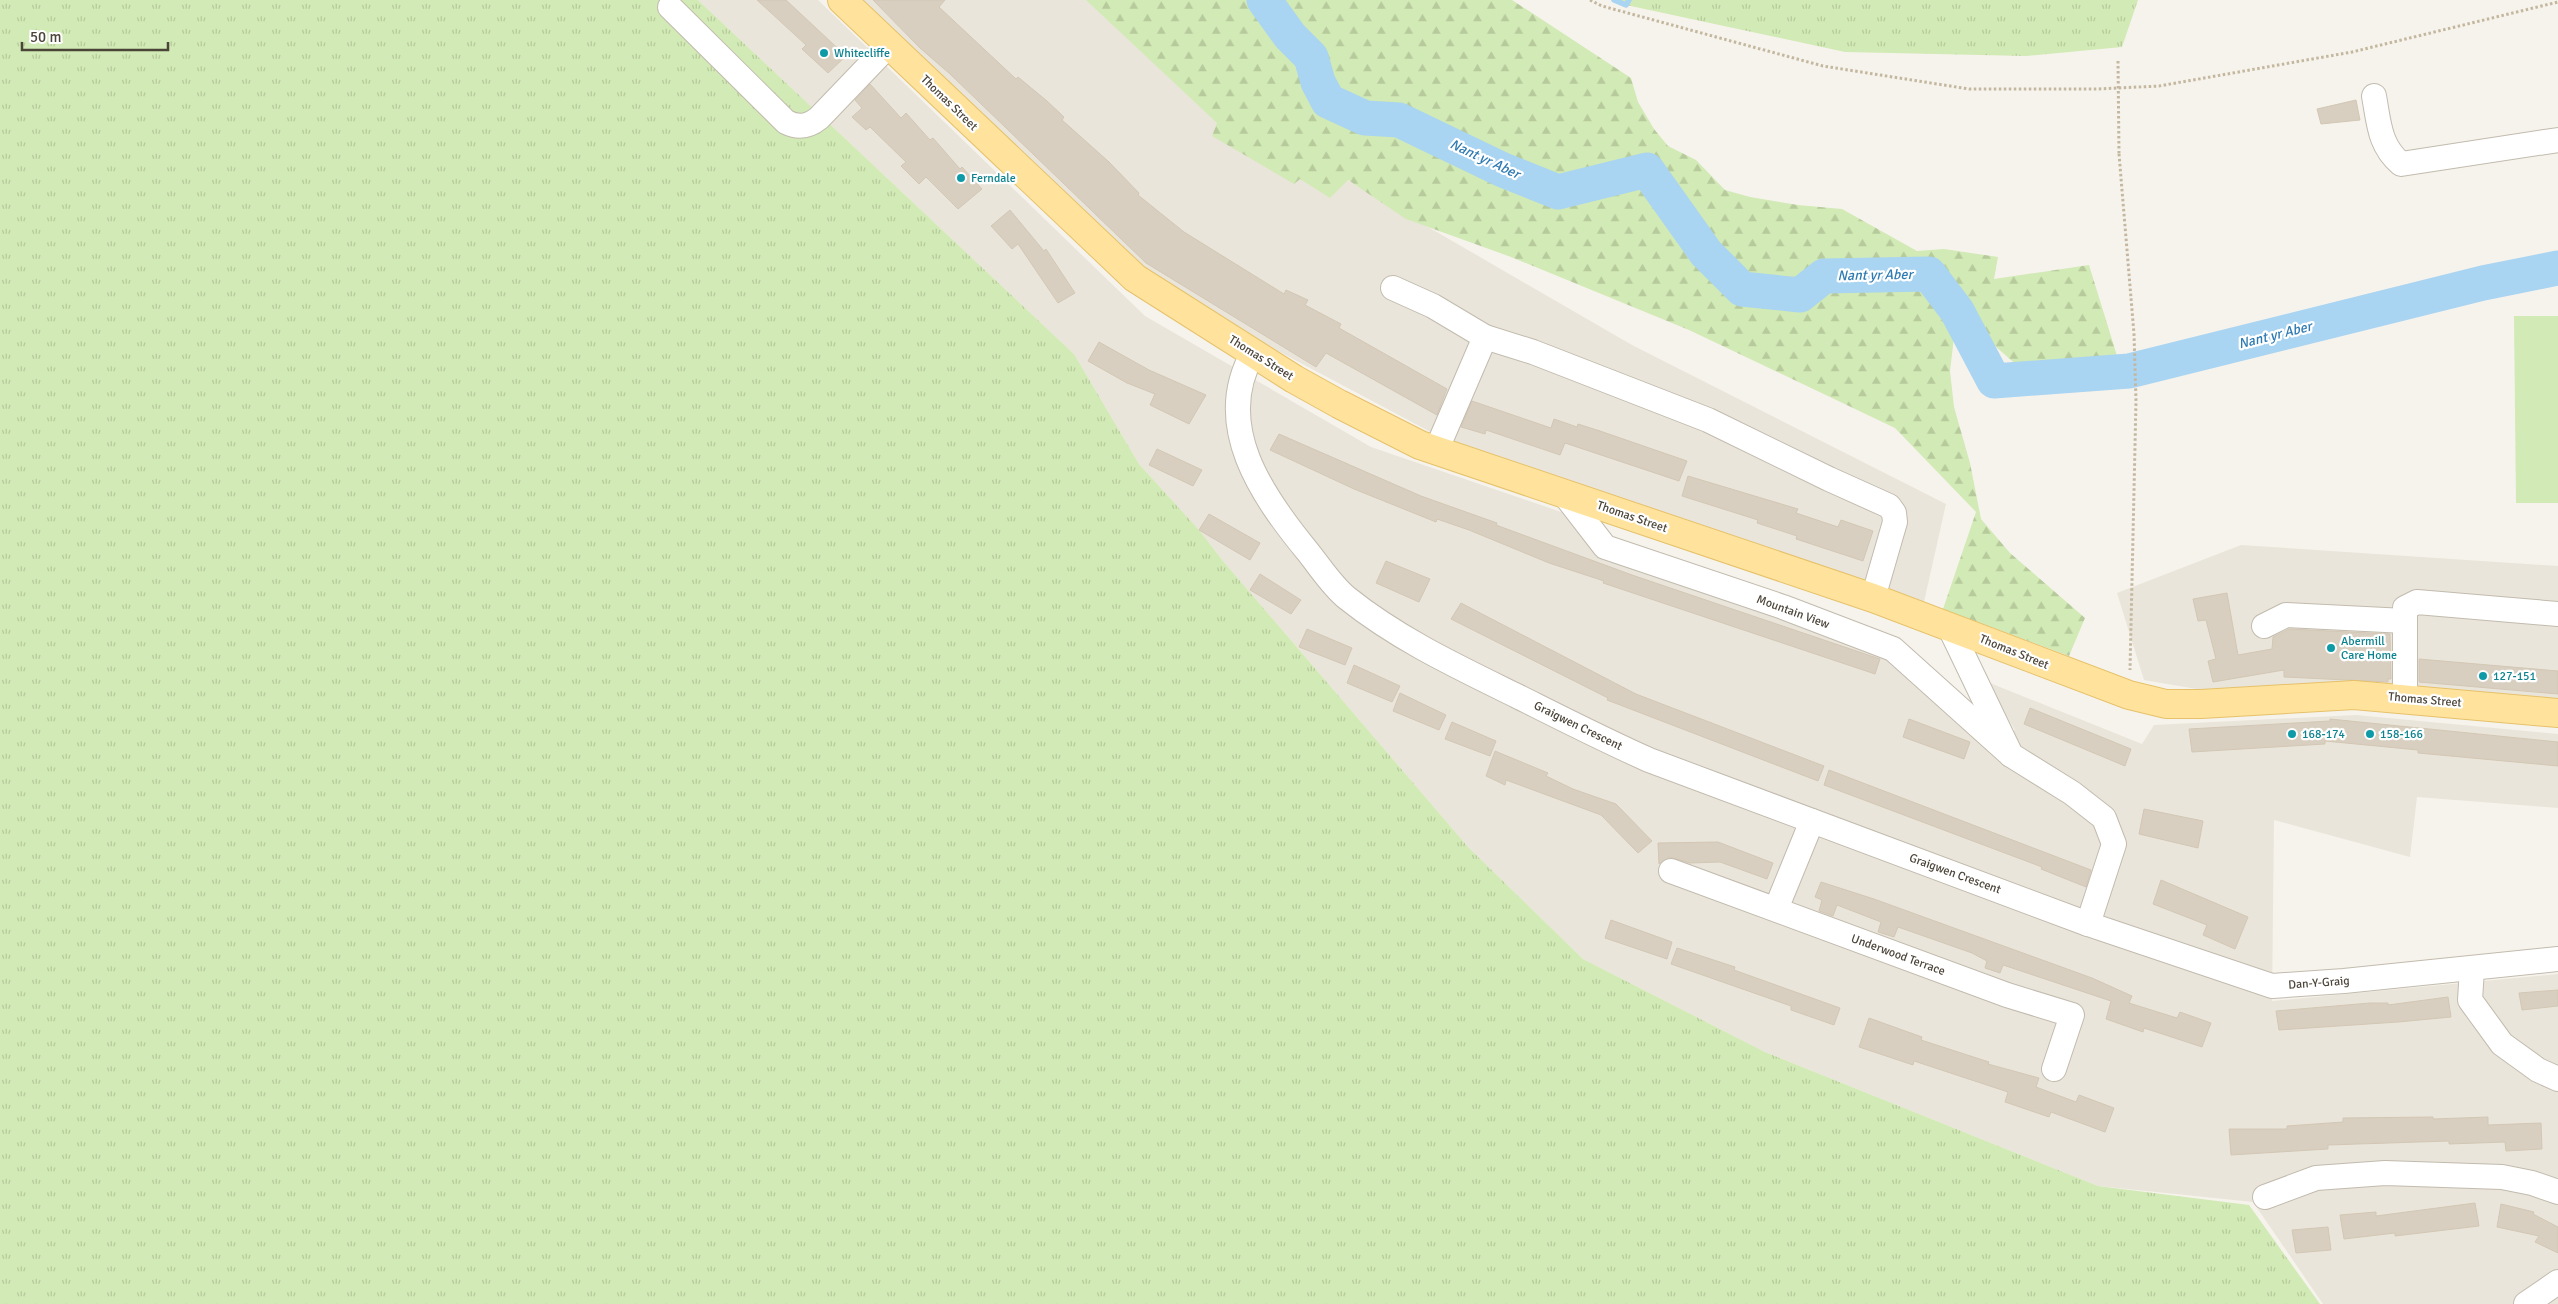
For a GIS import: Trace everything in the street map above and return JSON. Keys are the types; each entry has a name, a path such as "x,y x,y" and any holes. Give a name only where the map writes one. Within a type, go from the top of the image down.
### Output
{"main road":[{"name":"Thomas Street","path":"842,0 1135,278 1253,353 1366,418 1436,451 1873,598 2129,696 2166,704 2201,704 2354,695 2558,713"}],"street":[{"path":"670,7 786,122 794,126 812,124 889,45"},
{"path":"2374,96 2382,138 2388,153 2401,164 2558,140"},
{"path":"1393,288 1433,306 1485,337 1533,352 1708,420 1889,506 1894,512 1895,522 1873,598"},
{"path":"1436,451 1485,337"},
{"name":"Graigwen Crescent","path":"1253,353 1242,371 1237,392 1236,415 1252,470 1291,531 1345,596 1411,641 1600,739 1812,821 2088,924"},
{"name":"Mountain View","path":"1564,494 1605,547 1783,607 1893,649 2011,755 2072,793 2104,818 2114,844 2088,924"},
{"path":"2405,698 2405,608 2417,602 2558,614"},
{"path":"2264,626 2286,614 2405,621"},
{"path":"1949,626 2011,755"},
{"path":"1776,909 1812,821"},
{"name":"Underwood Terrace","path":"1671,871 2007,995 2072,1015 2054,1069"},
{"name":"Dan-Y-Graig","path":"2088,924 2272,986 2558,960"},
{"path":"2472,969 2470,1000 2502,1044 2538,1070 2558,1079"},
{"path":"2265,1197 2316,1178 2385,1173 2502,1177 2532,1182 2558,1192"},
{"path":"2526,1304 2558,1282"}],"path":[{"path":"1590,0 1602,6 1822,66 1969,89 2098,89 2159,86 2352,52 2558,2"},
{"path":"2118,61 2119,154 2134,334 2136,401 2129,696"}],"shaded area":[{"path":"698,0 818,0 1145,316 1371,447 1570,515 1600,549 1891,648 1991,741 2015,730 1985,681 2142,744 2154,725 2356,715 2558,734 2558,808 2417,797 2410,857 2274,820 2272,1001 2558,974 2558,1304 2323,1304 2253,1202 2098,1186 1765,1052 1583,959 1469,848 1223,561 1199,530 1139,464 1074,354"},
{"path":"854,0 1108,0 1309,158 1632,345 1946,504 1924,602 1442,438 1259,341 1144,272"},
{"path":"2241,545 2558,566 2558,701 2208,691 2144,680 2117,593"}],"green space":[{"path":"0,0 698,0 1074,354 1139,464 1199,530 1223,561 1469,848 1583,959 1765,1052 2098,1186 2249,1205 2320,1304 0,1304"},
{"path":"1086,0 1512,0 1631,78 1638,102 1654,129 1668,146 1696,160 1725,190 1750,197 1798,205 1842,209 1917,251 1944,249 1998,257 1994,279 2089,265 2122,372 2038,377 2021,369 1994,345 1972,339 1957,312 1950,371 1954,407 1970,463 1981,519 2010,553 2085,618 2069,656 1943,609 1976,512 1895,428 1689,330 1511,257 1406,219 1348,180 1330,198 1300,179 1294,184 1212,136 1217,123"},
{"path":"1614,0 2138,0 2122,47 2026,56 1845,52 1626,5"},
{"path":"2514,316 2558,316 2558,503 2516,503"}],"building":[{"path":"757,0 786,0 846,56 828,73 802,49 806,45"},
{"path":"873,0 945,0 939,7 1016,79 1018,77 1064,117 1062,120 1109,162 1139,193 1138,195 1184,232 1284,294 1286,290 1308,300 1305,305 1341,324 1339,328 1447,389 1437,415 1326,353 1316,367 1146,263 950,74 920,48"},
{"path":"870,84 901,118 906,113 930,140 933,138 960,169 962,167 982,189 958,209 926,177 919,184 901,166 906,162 870,127 866,130 852,117 862,108 855,100"},
{"path":"2356,100 2360,120 2321,124 2317,109"},
{"path":"1010,210 1044,251 1046,249 1075,293 1058,303 1018,244 1012,249 991,226"},
{"path":"1099,342 1149,370 1206,395 1189,424 1150,405 1155,394 1127,383 1088,361"},
{"path":"1472,401 1551,428 1554,419 1577,427 1578,424 1687,461 1679,481 1565,443 1560,455 1486,430 1485,434 1461,427"},
{"path":"1279,434 1421,496 1497,523 1496,525 1632,575 1880,659 1875,674 1603,583 1604,581 1549,563 1469,530 1437,519 1436,522 1354,489 1270,450"},
{"path":"1157,449 1202,470 1193,486 1149,465"},
{"path":"1688,476 1798,509 1796,513 1838,527 1841,520 1873,531 1863,561 1796,539 1797,536 1757,523 1758,520 1682,496"},
{"path":"1209,514 1260,543 1250,560 1199,530"},
{"path":"1386,561 1430,579 1419,602 1376,583"},
{"path":"1260,574 1301,600 1291,614 1250,590"},
{"name":"Abermill Care Home","path":"2227,593 2238,655 2272,649 2273,637 2289,629 2390,634 2391,679 2388,679 2388,682 2284,677 2284,670 2213,682 2208,661 2216,659 2206,620 2198,621 2193,599"},
{"path":"1461,603 1636,694 1824,766 1818,781 1607,700 1608,698 1451,619"},
{"path":"1307,629 1352,648 1345,665 1299,647"},
{"name":"127-151","path":"2419,659 2558,671 2558,694 2419,682"},
{"path":"1354,665 1400,686 1392,702 1347,683"},
{"path":"1400,693 1446,715 1439,730 1393,711"},
{"path":"2030,708 2131,749 2125,766 2024,724"},
{"path":"1909,719 1970,742 1964,759 1903,737"},
{"path":"2330,719 2558,742 2558,766 2418,753 2418,750 2325,741 2325,744 2192,752 2189,729 2330,721"},
{"path":"1452,722 1496,741 1490,756 1445,739"},
{"path":"1495,751 1548,773 1546,776 1573,789 1616,804 1652,841 1638,853 1601,815 1506,780 1505,785 1486,776"},
{"path":"1829,770 2091,870 2086,887 2041,869 2042,867 1824,785"},
{"path":"2144,809 2203,821 2198,848 2139,834"},
{"path":"1718,842 1773,863 1767,879 1720,862 1690,863 1669,857 1659,864 1658,843"},
{"path":"2161,880 2248,917 2235,949 2203,935 2207,925 2153,904"},
{"path":"1821,882 1874,899 2092,978 2132,996 2129,1003 2177,1018 2180,1012 2211,1023 2202,1047 2144,1028 2143,1032 2106,1019 2111,1001 2003,965 2000,973 1985,968 1987,961 1972,953 1898,927 1894,937 1878,932 1881,922 1837,905 1833,916 1819,911 1822,900 1815,897"},
{"path":"1611,920 1672,942 1667,959 1605,938"},
{"path":"1677,948 1735,967 1734,970 1840,1008 1834,1025 1791,1010 1791,1006 1671,964"},
{"path":"2558,990 2558,1006 2522,1010 2519,993"},
{"path":"2448,997 2451,1017 2398,1022 2279,1030 2276,1011 2370,1003 2388,1003 2388,1005"},
{"path":"1869,1018 1922,1037 1921,1040 1989,1062 1988,1064 2039,1078 2036,1087 2076,1102 2079,1095 2114,1108 2105,1132 2051,1112 2049,1117 2005,1102 2008,1092 1914,1061 1913,1065 1859,1047"},
{"path":"2433,1117 2433,1119 2488,1117 2488,1125 2541,1123 2542,1149 2506,1151 2505,1142 2449,1144 2449,1141 2328,1145 2328,1149 2231,1155 2229,1129 2287,1129 2287,1126 2343,1122 2343,1118"},
{"path":"2475,1203 2479,1226 2395,1236 2395,1233 2344,1239 2340,1215 2376,1212 2376,1216"},
{"path":"2501,1204 2534,1212 2533,1214 2558,1227 2558,1253 2535,1242 2539,1236 2497,1227"},
{"path":"2328,1227 2331,1250 2296,1253 2292,1230"}],"waterway":[{"name":"Nant yr Aber","path":"1264,0 1290,36 1311,57 1318,82 1328,101 1365,118 1399,120 1503,170 1558,192 1647,170 1706,253 1742,289 1800,295 1824,276 1929,274 1957,311 1994,381 2129,371 2483,283 2558,268"},
{"path":"1614,0 1626,5 1629,0"}],"place":[{"name":"Whitecliffe","path":"824,53"},
{"name":"Ferndale","path":"961,178"},
{"name":"Abermill Care Home","path":"2331,648"},
{"name":"127-151","path":"2483,676"},
{"name":"168-174","path":"2292,734"},
{"name":"158-166","path":"2370,734"}]}
